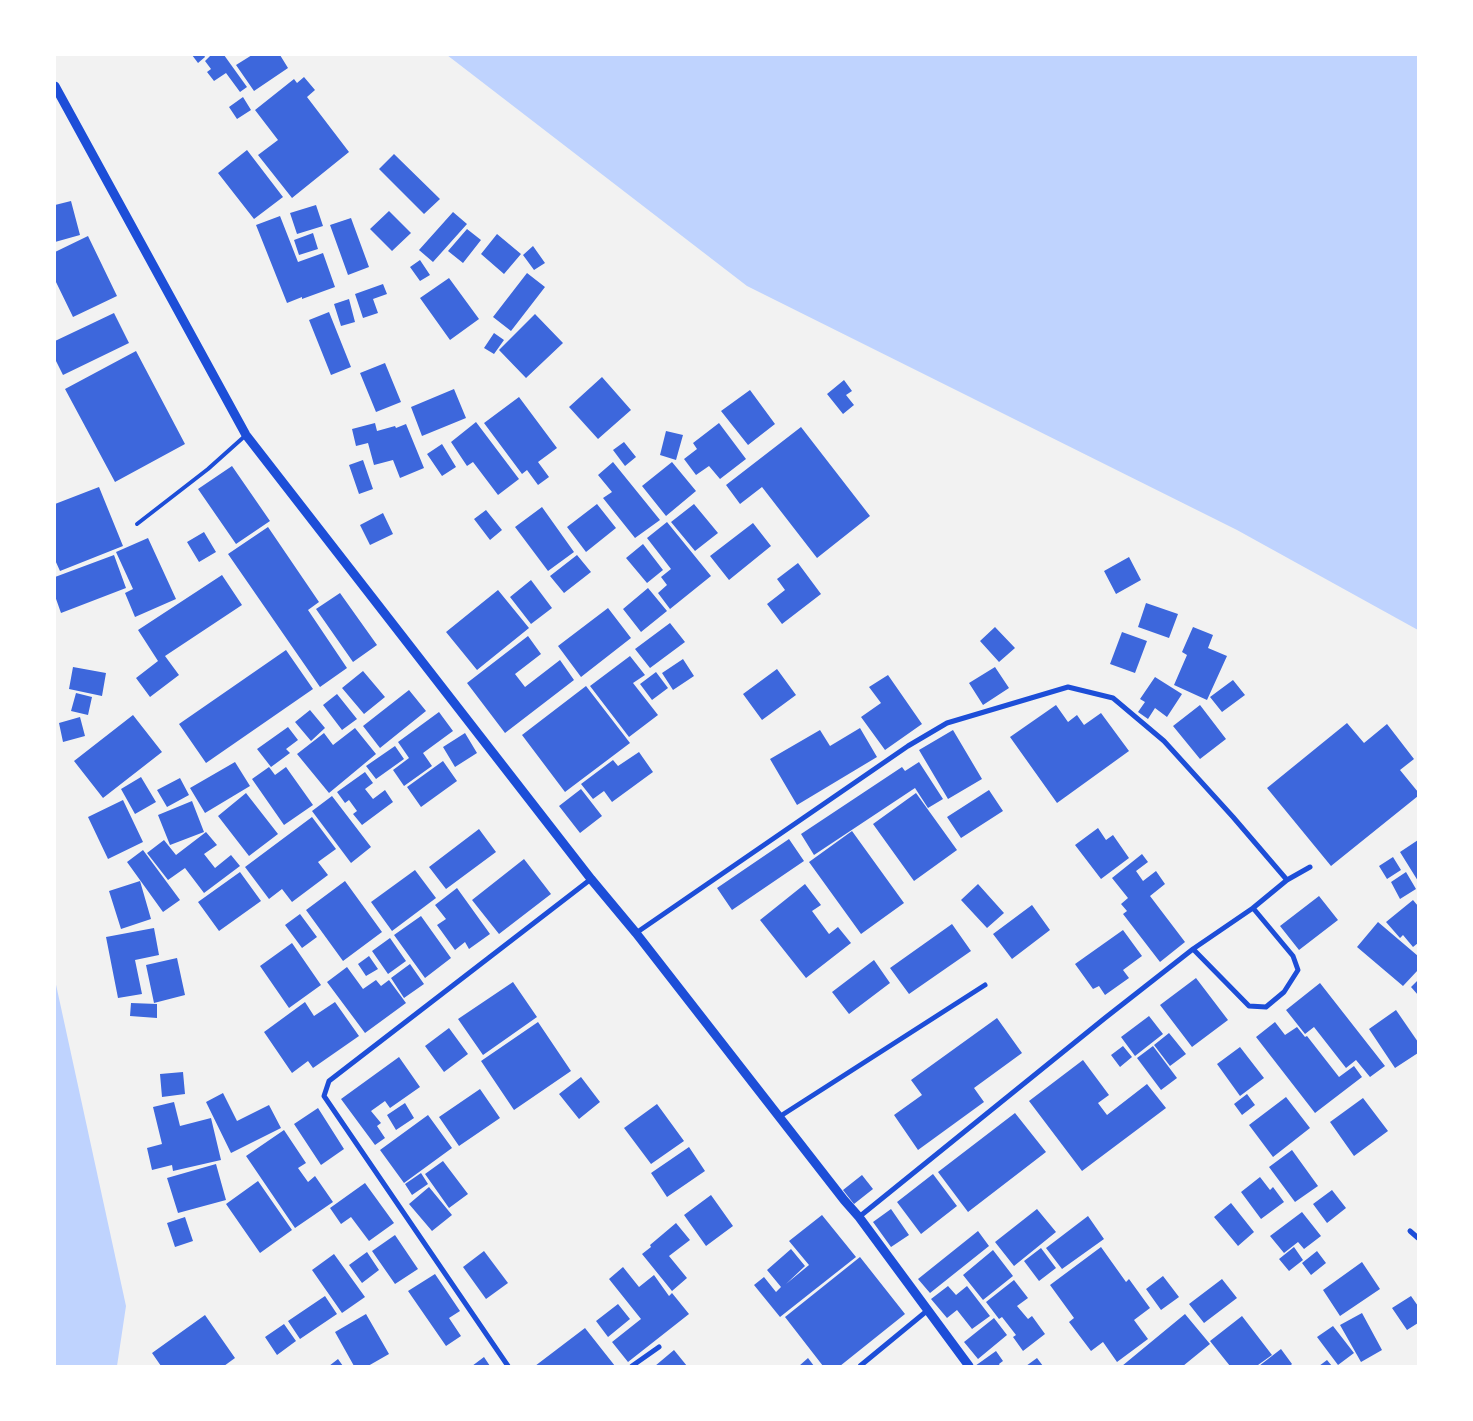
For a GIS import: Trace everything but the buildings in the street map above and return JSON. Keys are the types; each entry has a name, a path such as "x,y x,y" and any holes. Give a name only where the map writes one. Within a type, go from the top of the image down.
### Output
{"street":[{"path":"55,86 246,435 591,879 636,933 779,1117 860,1217 969,1366"},
{"path":"636,933 900,752 947,723 1068,687 1113,698 1164,741 1287,880"},
{"path":"860,1217 1105,1018 1193,950 1253,908 1287,880 1310,867"},
{"path":"508,1366 324,1096 329,1081 591,879"},
{"path":"1193,950 1249,1006 1266,1007 1284,992 1298,970 1293,956 1253,908"},
{"path":"779,1117 985,985"},
{"path":"1410,1231 1418,1238"},
{"path":"860,1366 928,1310"},
{"path":"632,1366 659,1347"}],"lane":[{"path":"137,524 208,469 246,435"}],"water":[{"path":"447,55 1418,55 1418,630 1237,530 747,286"},
{"path":"55,980 126,1306 117,1366 55,1366"}]}
